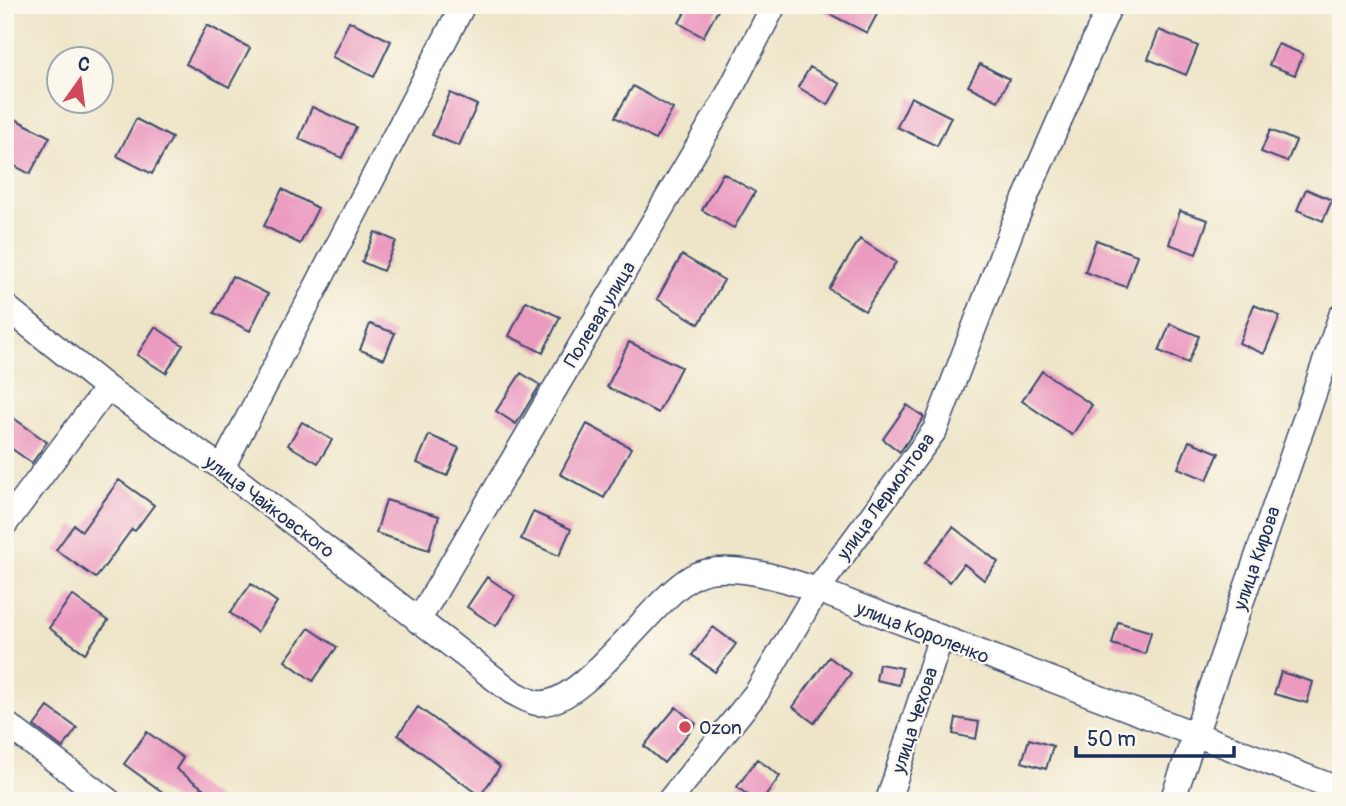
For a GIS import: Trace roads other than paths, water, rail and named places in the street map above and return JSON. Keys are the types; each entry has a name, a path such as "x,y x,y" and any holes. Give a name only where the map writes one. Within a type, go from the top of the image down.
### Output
{"street":[{"path":"222,468 463,5"},
{"name":"Полевая улица","path":"418,621 724,102 774,5"},
{"name":"улица Лермонтова","path":"669,801 757,692 817,590 935,430 1013,226 1110,5"},
{"name":"улица Чайковского","path":"5,306 107,388 222,468 512,692 537,703"},
{"name":"улица Кирова","path":"1172,801 1341,316"},
{"path":"5,524 107,388"},
{"name":"улица Короленко","path":"537,703 571,694 644,619 693,576 732,570 770,575 817,590 1341,790"},
{"name":"улица Чехова","path":"888,801 940,639"},
{"path":"5,723 109,801"}],"place":[{"name":"Ozon","path":"685,727"}]}
